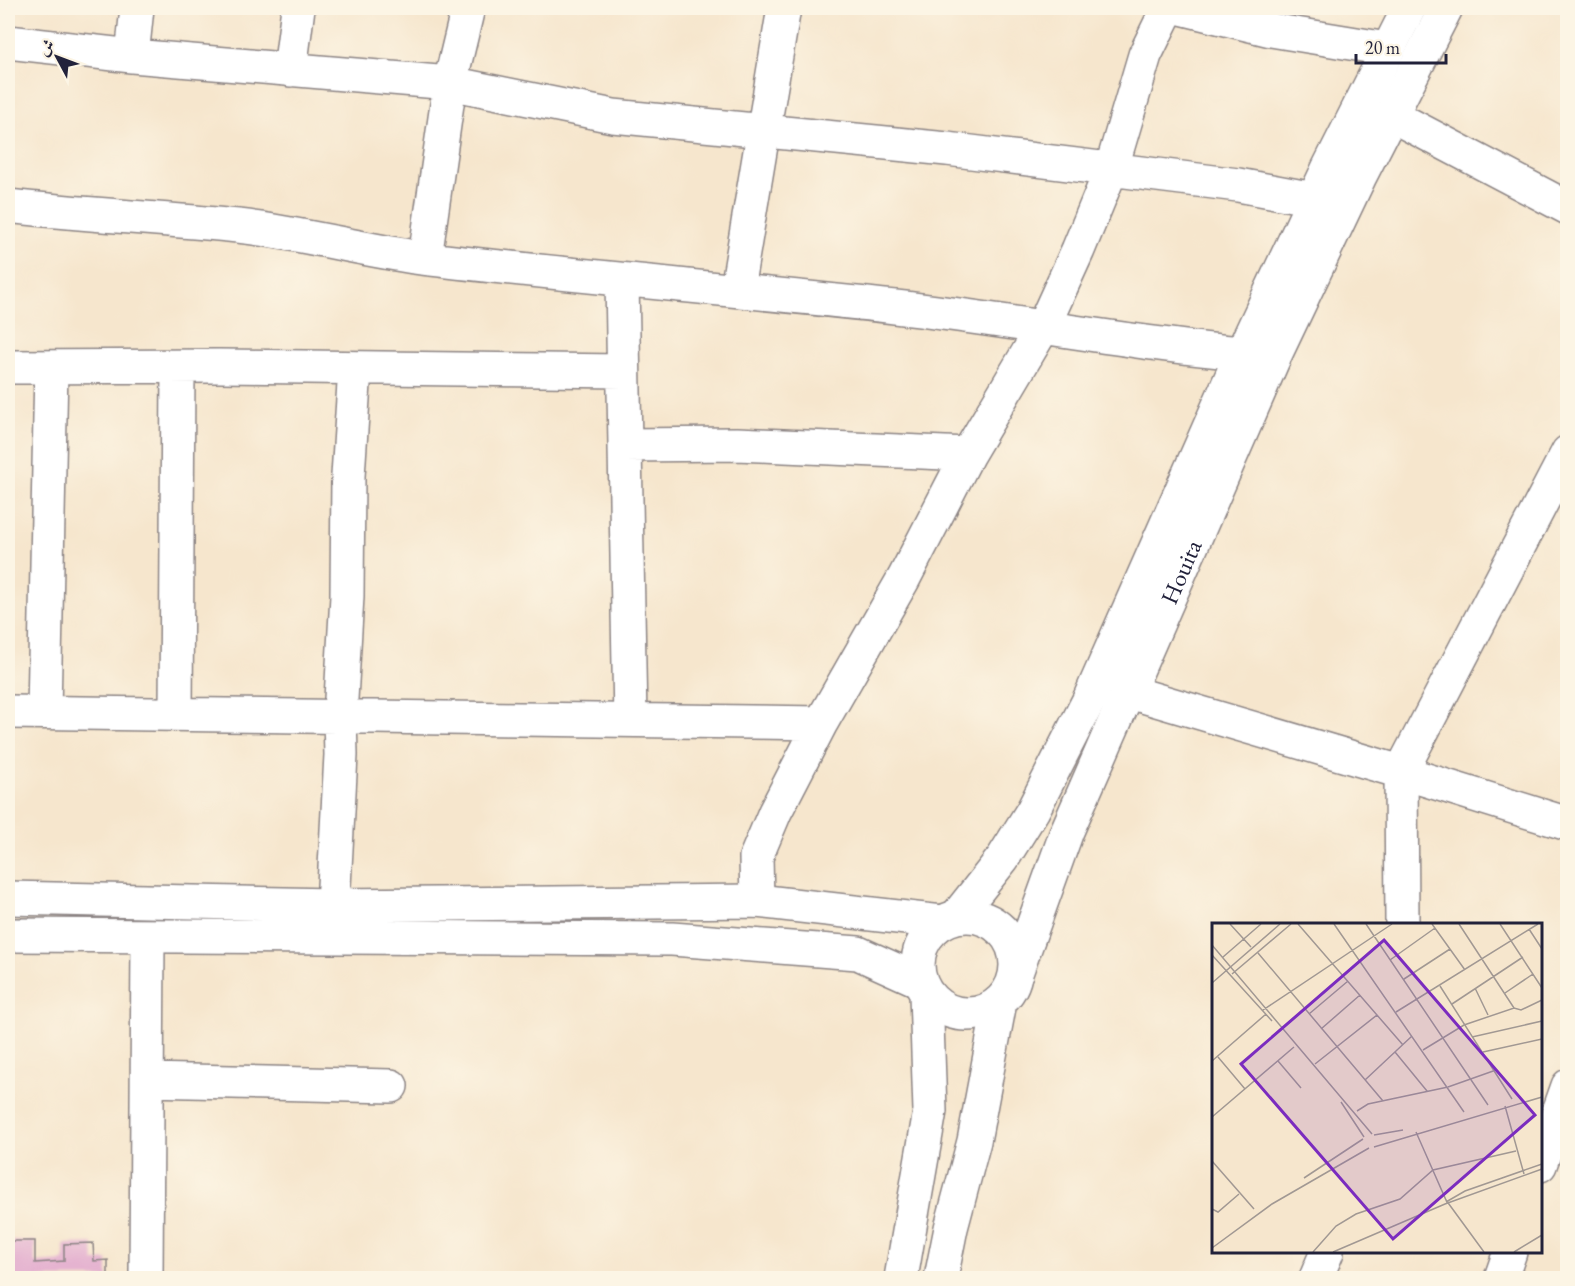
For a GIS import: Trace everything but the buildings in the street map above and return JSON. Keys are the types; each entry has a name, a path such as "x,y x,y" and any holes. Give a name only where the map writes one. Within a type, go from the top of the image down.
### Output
{"street":[{"path":"132,56 137,8"},
{"path":"290,70 297,8"},
{"path":"425,258 450,83 468,8"},
{"path":"737,289 784,8"},
{"path":"757,901 756,857 775,812 821,723 904,578 968,453 1042,329 1111,170 1145,54 1168,8"},
{"path":"1181,8 1271,30 1387,49"},
{"name":"Houita","path":"949,919 1003,858 1038,800 1089,700 1242,352 1328,169 1408,8"},
{"name":"Houita","path":"1016,973 1067,831 1126,691 1276,353 1360,176 1446,8"},
{"path":"8,42 132,56 450,83 613,116 947,149 1238,185 1314,199"},
{"path":"1391,115 1568,208"},
{"path":"8,206 65,213 240,226 425,258 622,280 737,289 928,311 1170,347 1242,352"},
{"path":"622,280 630,720"},
{"path":"8,367 623,371"},
{"path":"176,714 178,367"},
{"path":"44,712 51,368"},
{"path":"333,905 347,596 348,476 355,368"},
{"path":"625,445 738,444 968,453"},
{"path":"1402,923 1401,772 1568,452"},
{"path":"1126,691 1568,824"},
{"path":"8,711 821,723"},
{"path":"8,898 333,905 757,901 949,919 973,916 988,920 1002,930 1011,942 1016,958 1016,973 1010,989 1000,1002 985,1011 969,1015 953,1013 938,1006 923,988 858,952 672,939 8,935"},
{"path":"901,1278 930,1112 923,988 917,963 920,946 929,933 949,919"},
{"path":"146,1278 148,937"},
{"path":"941,1278 951,1228 974,1141 1000,1002"},
{"path":"148,1080 391,1086"},
{"path":"1542,1159 1568,1086"},
{"path":"1316,1278 1325,1253"},
{"path":"1501,1278 1509,1253"}]}
